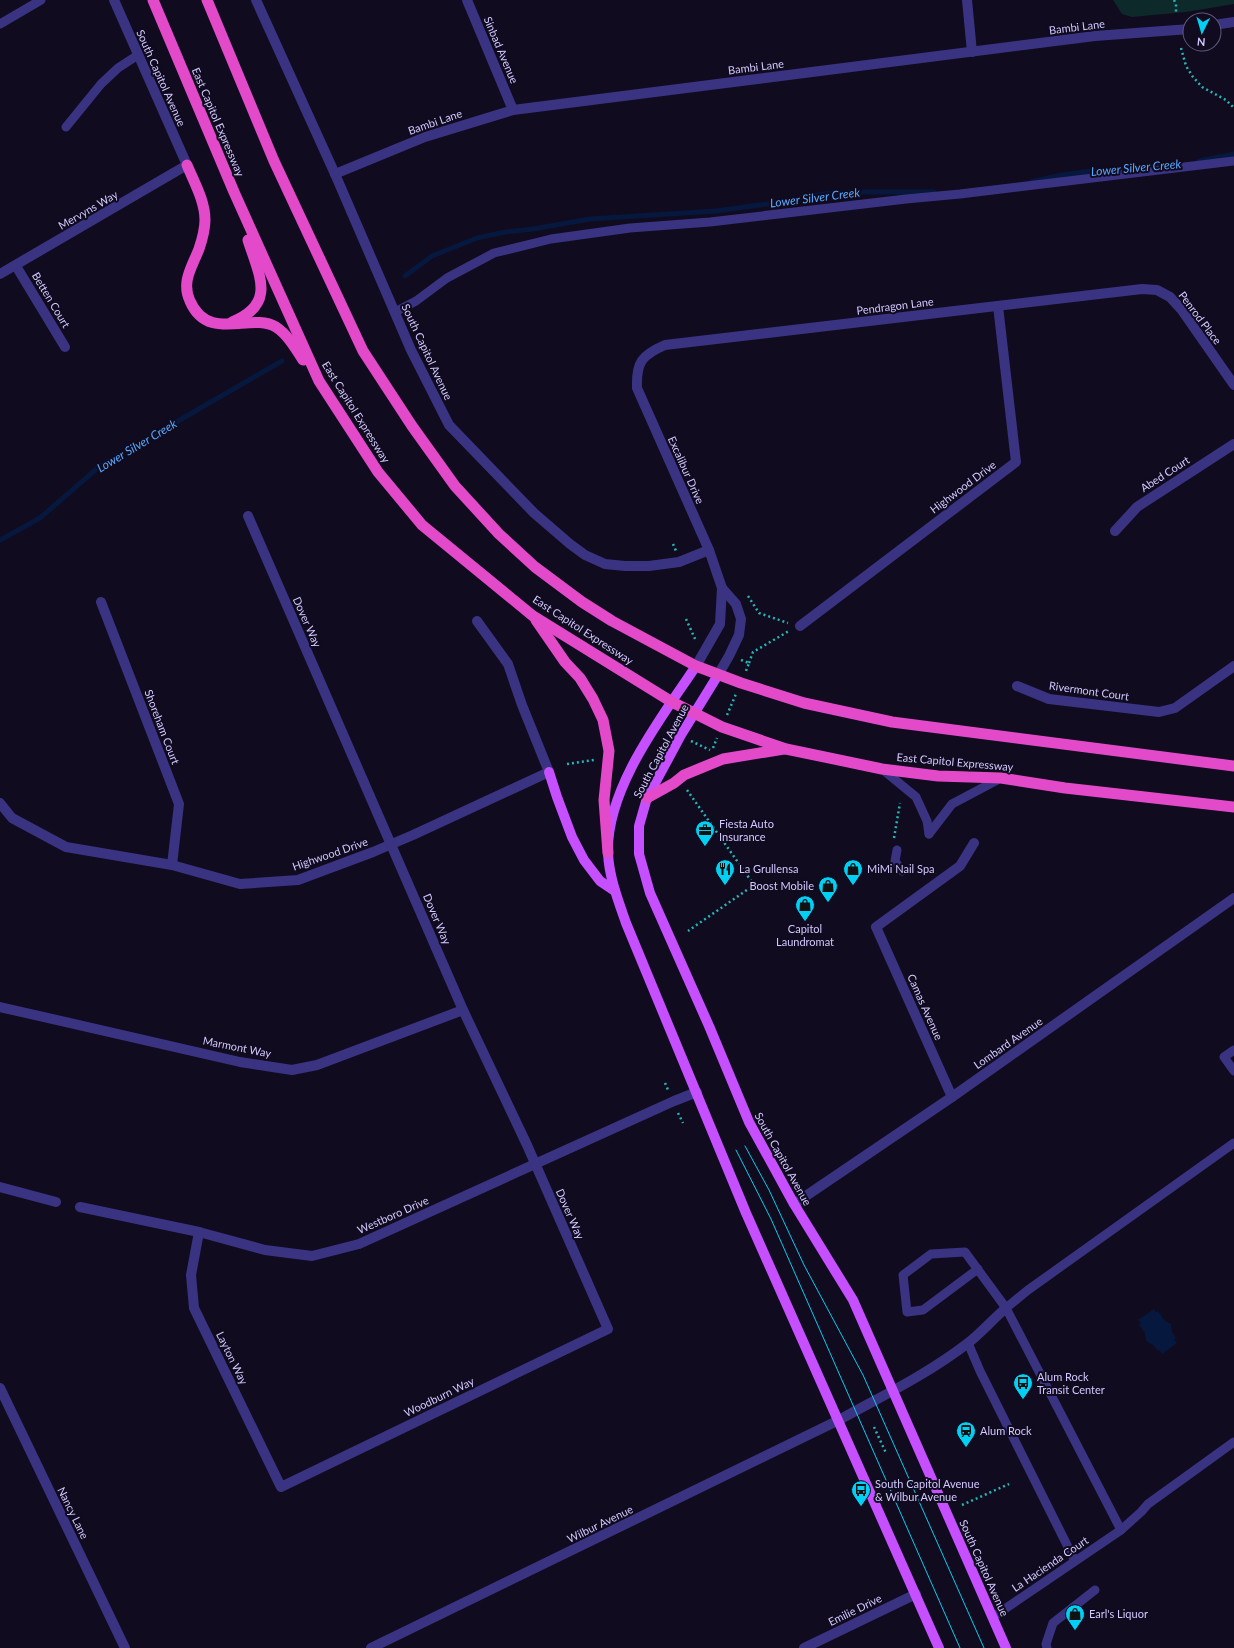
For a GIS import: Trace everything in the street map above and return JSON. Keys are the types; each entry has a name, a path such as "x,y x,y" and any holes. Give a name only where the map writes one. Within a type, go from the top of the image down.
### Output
{"highway":[{"name":"East Capitol Expressway","path":"152,0 234,192 319,382 378,472 422,525 533,616 672,702 722,727 786,749 882,769 938,776 1001,778 1065,788 1234,807"},
{"name":"East Capitol Expressway","path":"207,0 274,161 363,351 412,426 455,486 499,534 535,567 576,598 612,621 696,666 718,675 804,703 892,722 1234,766"},
{"path":"187,165 205,209 205,222 200,247 187,276 186,291 190,302 203,318 211,322 225,325 267,324 276,327 285,334 319,382"},
{"path":"225,325 244,317 255,309 262,287 234,192"},
{"path":"533,616 565,662 580,678 593,698 603,720 609,751 604,800 608,853"},
{"path":"647,798 674,783 684,775 723,759 786,749"}],"main road":[{"name":"South Capitol Avenue","path":"696,666 672,702 629,773 617,801 610,826 608,853 615,891 632,937 746,1213 939,1648"},
{"name":"South Capitol Avenue","path":"718,675 694,712 647,798 639,826 639,854 650,893 709,1026 749,1122 794,1204 852,1300 1006,1648"},
{"path":"549,772 572,837 584,860 600,881 615,891"}],"street":[{"name":"South Capitol Avenue","path":"114,0 187,165"},
{"name":"South Capitol Avenue","path":"256,0 412,350 449,425 534,513 585,555 605,564 649,566 679,562 709,550"},
{"name":"Sinbad Avenue","path":"467,0 513,110"},
{"path":"967,0 972,52"},
{"path":"1222,24 1234,22"},
{"name":"Bambi Lane","path":"334,174 425,137 513,110 1094,36 1182,30"},
{"name":"Mervyns Way","path":"0,274 187,165"},
{"name":"Betten Court","path":"16,266 65,347"},
{"name":"Pendragon Lane","path":"640,361 650,351 665,345 1142,289 1157,290"},
{"name":"Penrod Place","path":"1157,290 1170,297 1181,309 1234,385"},
{"name":"Highwood Drive","path":"800,626 1016,462 998,306"},
{"name":"Excalibur Drive","path":"640,361 636,373 637,388 709,550 722,588 720,624 696,666"},
{"name":"Abed Court","path":"1115,531 1136,507 1234,444"},
{"name":"Dover Way","path":"248,516 463,1010 536,1164 608,1329"},
{"name":"Excalibur Drive","path":"718,675 739,635 741,619 736,604 722,588"},
{"name":"Shoreham Court","path":"101,602 179,804 172,865"},
{"path":"477,621 508,664 522,705 549,772"},
{"name":"Rivermont Court","path":"1018,686 1049,699 1159,712 1175,708 1234,666"},
{"name":"Highwood Drive","path":"0,803 12,818 66,847 172,865 240,884 298,880 391,844 549,772"},
{"name":"Camas Avenue","path":"952,1097 876,927 960,866 974,843"},
{"name":"Lombard Avenue","path":"794,1204 952,1097 1234,898"},
{"name":"Marmont Way","path":"0,1007 240,1062 292,1070 317,1064 463,1010"},
{"name":"Westboro Drive","path":"80,1207 199,1232 265,1250 312,1256 359,1244 674,1101 697,1092"},
{"path":"0,1187 56,1202"},
{"name":"Layton Way","path":"199,1232 191,1275 194,1308 281,1487"},
{"name":"Wilbur Avenue","path":"370,1648 839,1420 893,1391 968,1343 1006,1308"},
{"name":"Woodburn Way","path":"281,1487 608,1329"},
{"name":"Nancy Lane","path":"0,1388 125,1648"},
{"name":"Emilie Drive","path":"804,1648 916,1594"}],"lane":[{"path":"0,24 41,0"},
{"path":"66,127 101,84 118,68 138,55"},
{"path":"395,312 416,301 447,278 494,253 551,238 630,228 710,222 960,194 1234,161"},
{"path":"882,769 916,797 927,821 928,834 952,804 1001,778"},
{"path":"897,850 895,861 902,871"},
{"path":"1234,1050 1224,1058 1234,1071"},
{"path":"1006,1308 1028,1290 1234,1143"},
{"path":"978,1269 923,1310 907,1312 903,1275 931,1254 965,1252 978,1269 1006,1308 1121,1530"},
{"path":"968,1343 980,1371 1075,1561"},
{"name":"La Hacienda Court","path":"993,1617 1121,1530 1148,1504 1234,1442"},
{"path":"1044,1647 1053,1623 1095,1590"}],"path":[{"path":"1174,0 1176,4 1176,14"},
{"path":"1181,48 1186,66 1193,77 1202,87 1226,100 1234,108"},
{"path":"746,594 759,613 780,621 800,626"},
{"path":"749,663 752,652 800,626"},
{"path":"567,764 598,759"},
{"path":"687,790 754,885 688,931"},
{"path":"897,850 894,840 900,803"},
{"path":"874,1427 886,1453"},
{"path":"962,1504 1009,1484"}],"green space":[{"path":"1113,0 1234,0 1234,4 1186,12 1132,17 1122,14"}],"water":[{"path":"1154,1309 1156,1312 1158,1311 1164,1320 1171,1324 1172,1332 1176,1338 1174,1339 1177,1343 1162,1354 1153,1345 1146,1341 1145,1333 1139,1325 1141,1323 1138,1320"}],"waterway":[{"name":"Lower Silver Creek","path":"1199,161 1234,154"},
{"name":"Lower Silver Creek","path":"1031,182 1086,172 1142,168"},
{"name":"Lower Silver Creek","path":"405,276 432,256 477,238 505,232 533,229 590,219 716,211 824,194 850,192 934,192"},
{"name":"Lower Silver Creek","path":"0,540 40,518 100,466 282,361"}],"tram line":[{"path":"745,1146 769,1190 804,1265 863,1375 984,1648"},
{"path":"736,1150 771,1219 960,1648"}],"place":[{"name":"Fiesta Auto Insurance","path":"705,847"},
{"name":"La Grullensa","path":"725,886"},
{"name":"MiMi Nail Spa","path":"853,886"},
{"name":"Boost Mobile","path":"828,903"},
{"name":"Capitol Laundromat","path":"805,922"},
{"name":"Alum Rock Transit Center","path":"1023,1400"},
{"name":"Alum Rock","path":"966,1448"},
{"name":"South Capitol Avenue & Wilbur Avenue","path":"861,1507"},
{"name":"Earl's Liquor","path":"1075,1631"}]}
